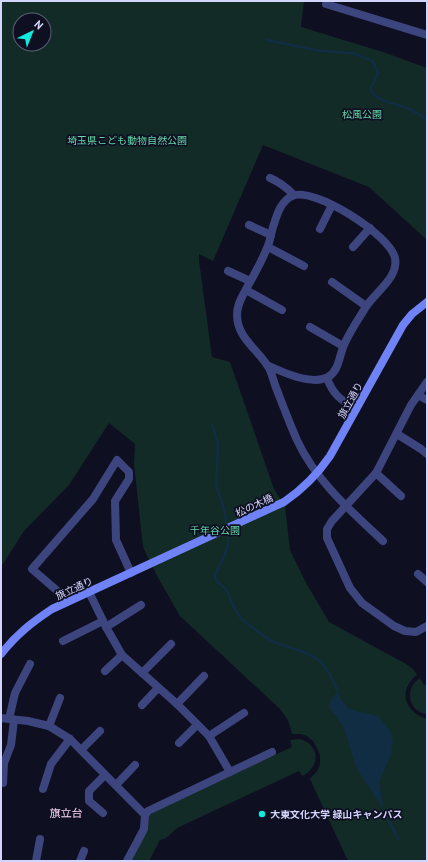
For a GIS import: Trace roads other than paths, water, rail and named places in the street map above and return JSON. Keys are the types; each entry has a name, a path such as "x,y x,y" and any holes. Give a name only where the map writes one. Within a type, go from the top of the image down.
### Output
{"street":[{"path":"327,1 326,4 427,35"},
{"path":"270,178 279,182 294,195"},
{"path":"268,365 290,375 312,380 327,378 333,372 340,360 343,346 366,306 391,277 396,267 394,255 385,242 370,228 352,215 310,196 294,195 279,209 268,247 239,302 237,313 238,324 245,340 268,365 297,441 318,474 346,507 383,542"},
{"path":"320,229 332,205"},
{"path":"249,225 271,235"},
{"path":"354,247 370,228"},
{"path":"268,247 304,266"},
{"path":"228,271 250,281"},
{"path":"332,282 366,306"},
{"path":"246,290 282,310"},
{"name":"旗立通り","path":"284,502 318,474 330,456 403,325 412,314 427,302"},
{"path":"310,327 343,346"},
{"path":"327,378 331,389 340,399 356,409"},
{"path":"427,382 411,405 376,473 332,521 327,529 327,538 350,588 362,603 394,626 405,631 416,632 427,626"},
{"path":"418,395 427,400"},
{"path":"396,434 427,454"},
{"path":"69,601 32,569 93,499 117,460 129,472 129,479 115,501 116,540 131,573"},
{"path":"376,473 401,496"},
{"name":"松の木橋","path":"167,556 284,502"},
{"name":"旗立通り","path":"1,654 14,638 31,623 52,609 167,556"},
{"path":"418,574 427,582"},
{"path":"89,592 104,624 122,655 177,704 208,736 230,772"},
{"path":"63,640 104,624 141,605"},
{"path":"142,672 171,644"},
{"path":"105,671 122,655"},
{"path":"3,783 4,763 11,745 8,719 15,693 30,664"},
{"path":"177,704 204,676"},
{"path":"142,705 158,688"},
{"path":"49,726 60,698"},
{"path":"208,736 244,713"},
{"path":"8,719 49,726 70,739 146,815"},
{"path":"179,743 197,725"},
{"path":"81,750 100,731"},
{"path":"44,789 51,764 70,739"},
{"path":"127,861 144,829 146,815 153,807 272,752"},
{"path":"116,785 135,765"},
{"path":"103,813 89,801 89,791 105,775"},
{"path":"36,861 40,839"},
{"path":"80,861 84,851"}],"water":[{"path":"338,691 341,700 348,708 378,716 391,732 393,742 391,754 379,782 384,810 356,767 344,728 329,708 330,701"}],"waterway":[{"path":"267,40 320,51 352,53 373,61 378,73 370,90 382,100 407,108 427,119"},
{"path":"212,425 218,443 216,486 223,505 227,526"},
{"path":"228,531 229,537 227,548 215,575 216,581 224,587 237,613 248,624 271,640 306,653 321,662 329,672 338,691"},
{"path":"384,810 398,839"}],"place":[{"name":"大東文化大学 緑山キャンパス","path":"262,814"}],"district":[{"name":"旗立台","path":"66,813"}],"park label":[{"name":"松風公園","path":"362,114"},
{"name":"埼玉県こども動物自然公園","path":"127,140"},
{"name":"千年谷公園","path":"215,530"}]}
